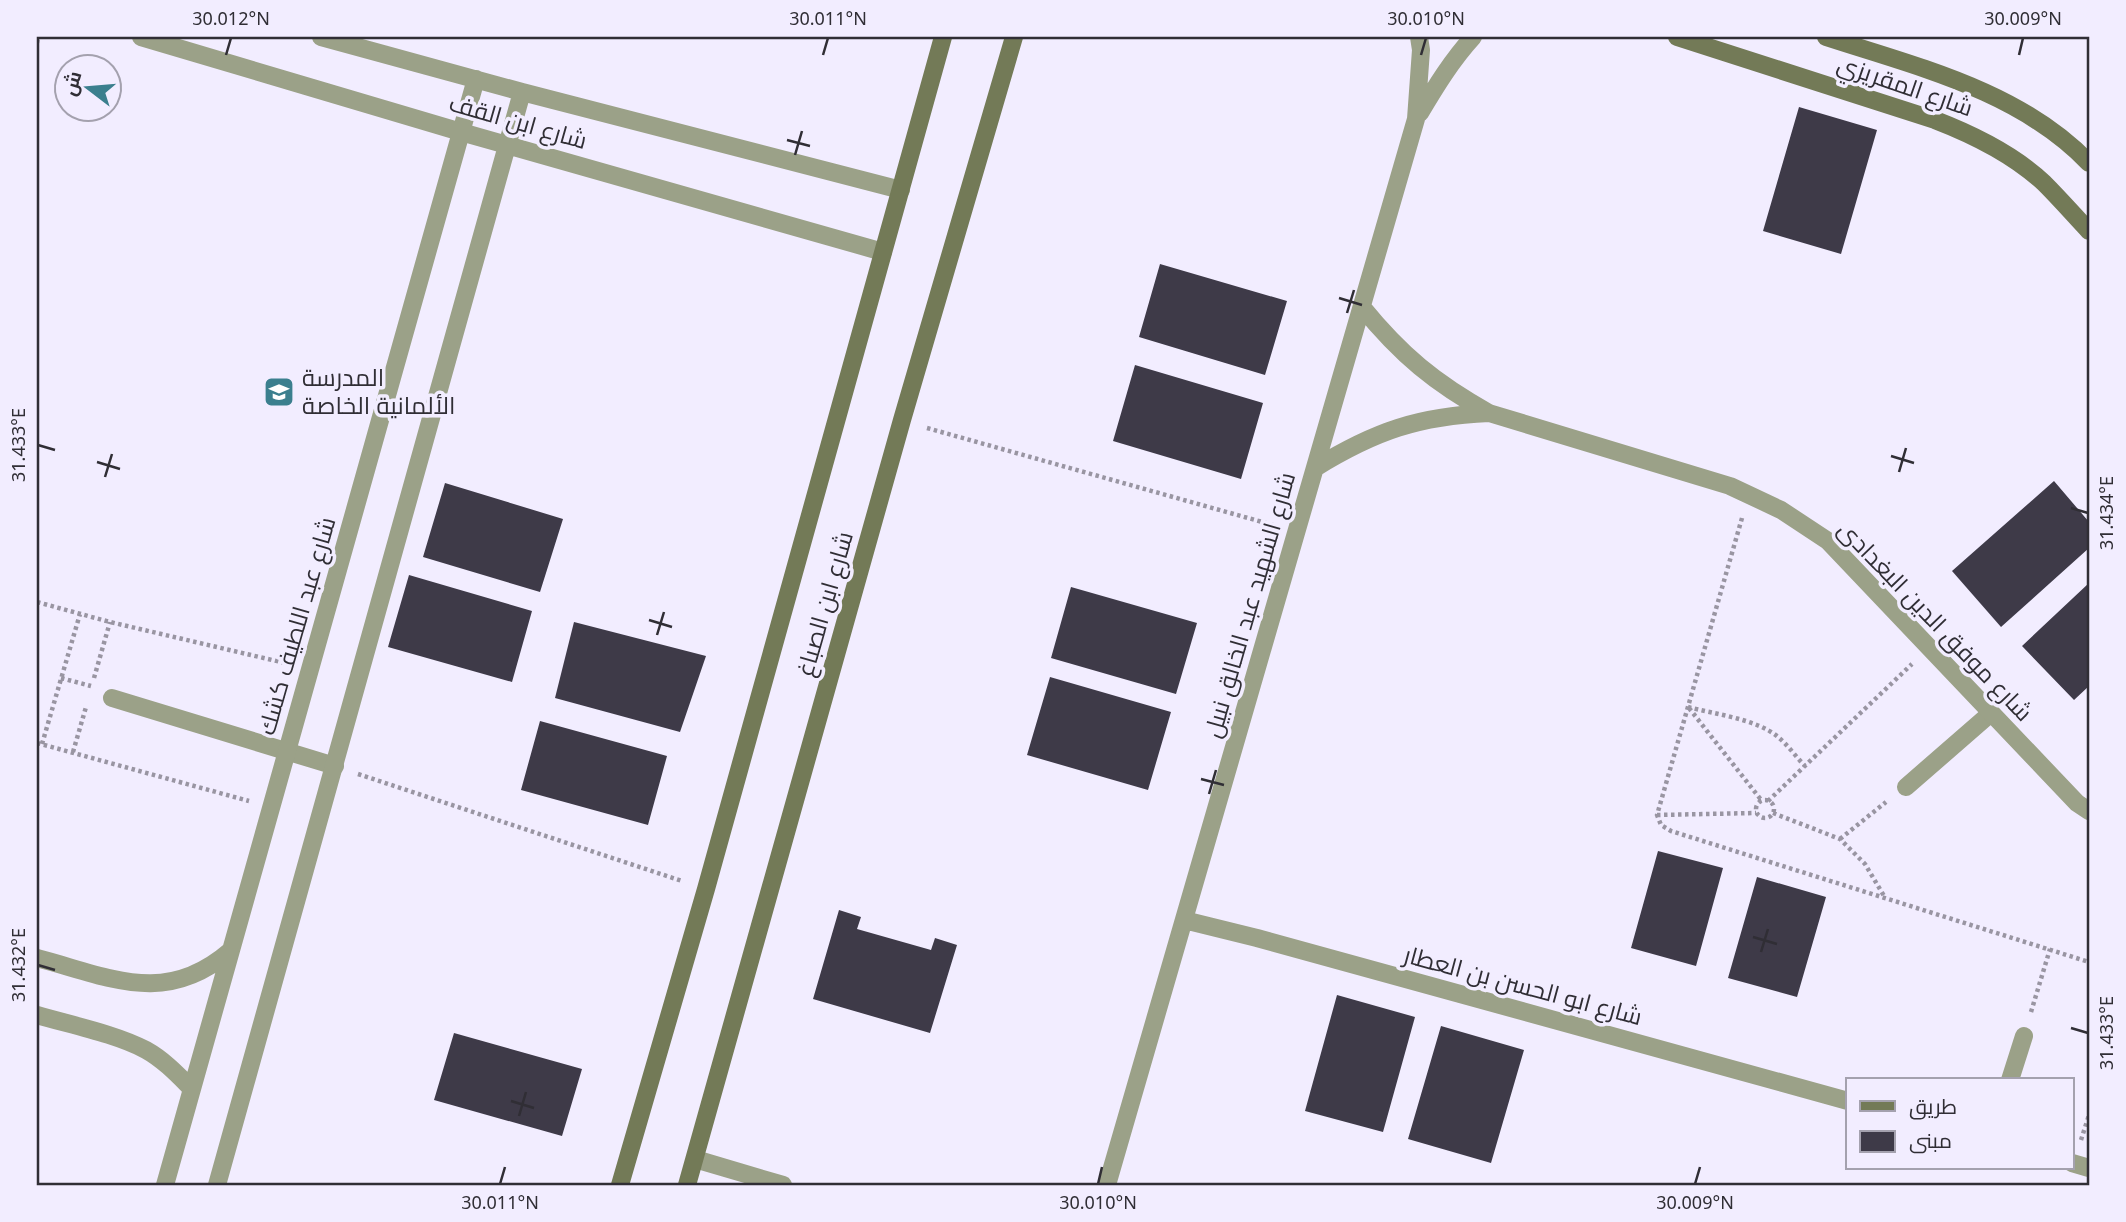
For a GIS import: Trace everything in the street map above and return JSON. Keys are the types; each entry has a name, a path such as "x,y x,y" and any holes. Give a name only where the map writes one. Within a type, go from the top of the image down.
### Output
{"street":[{"name":"شارع ابن القف","path":"141,37 508,146 883,251"},
{"name":"شارع ابن القف","path":"321,37 901,190"},
{"name":"شارع ابن الصباغ","path":"620,1185 706,888 943,37"},
{"name":"شارع ابن الصباغ","path":"687,1185 902,421 1014,37"},
{"name":"شارع الشهيد عبد الخالق نبيل","path":"1107,1185 1416,119 1420,85 1419,37"},
{"name":"شارع الشهيد عبد الخالق نبيل","path":"1416,119 1436,85 1473,37"},
{"name":"شارع المقريزي","path":"1677,37 1965,131 2019,163 2043,183 2089,231"},
{"name":"شارع المقريزي","path":"1826,37 1956,79 1994,96 2067,141 2089,163"},
{"name":"شارع عبد اللطيف كشك","path":"165,1185 476,79"},
{"path":"217,1185 523,92"},
{"name":"شارع موفق الدين البغدادى","path":"1362,307 1383,333 1415,364 1460,397 1489,413 1708,479 1781,510 1828,541 2077,803 2089,811"},
{"name":"شارع موفق الدين البغدادى","path":"1315,468 1347,448 1381,432 1452,414 1489,413"},
{"path":"112,698 335,766"},
{"path":"1906,787 1991,713"},
{"name":"شارع ابو الحسن بن العطار","path":"1184,920 1846,1100"},
{"path":"37,958 146,985 183,980 208,968 230,951"},
{"path":"37,1015 146,1050 163,1061 192,1089"},
{"path":"2011,1078 2024,1035"},
{"path":"695,1159 783,1185"}],"path":[{"path":"37,43 38,37"},
{"path":"902,421 1297,532"},
{"path":"1749,495 1657,815 1661,825 1671,831 2089,961"},
{"path":"37,602 310,669"},
{"path":"80,614 39,744 271,807"},
{"path":"1756,813 1757,806 1762,801 1768,801 1929,647"},
{"path":"1688,707 1767,729 1779,737 1805,766"},
{"path":"1688,707 1762,801"},
{"path":"335,766 706,888"},
{"path":"1840,839 1906,787"},
{"path":"1657,815 1756,813 1762,818 1768,818 1773,813 1773,806 1768,801"},
{"path":"1773,813 1840,839 1865,864 1884,897"},
{"path":"2024,1035 2050,949"}],"building":[{"path":"1799,107 1877,130 1841,254 1763,231"},
{"path":"1160,264 1287,301 1265,375 1139,337"},
{"path":"1135,365 1263,403 1241,479 1113,441"},
{"path":"2054,481 2089,522 2089,548 2001,627 1952,571"},
{"path":"445,483 563,519 540,592 423,557"},
{"path":"409,575 532,611 512,682 388,647"},
{"path":"2089,583 2089,686 2074,700 2022,646"},
{"path":"1071,587 1197,623 1176,694 1051,658"},
{"path":"574,622 706,656 680,732 555,698"},
{"path":"1050,677 1171,712 1148,790 1027,755"},
{"path":"540,721 667,756 648,825 521,790"},
{"path":"1658,851 1723,868 1696,966 1631,948"},
{"path":"1757,877 1826,897 1797,997 1728,978"},
{"path":"839,910 861,917 857,929 931,950 935,938 957,945 930,1033 813,999"},
{"path":"1337,995 1415,1017 1383,1132 1305,1111"},
{"path":"1441,1026 1524,1050 1491,1163 1408,1139"},
{"path":"454,1033 582,1069 562,1136 434,1100"}],"place":[{"name":"المدرسة الألمانية الخاصة","path":"279,392"}]}
